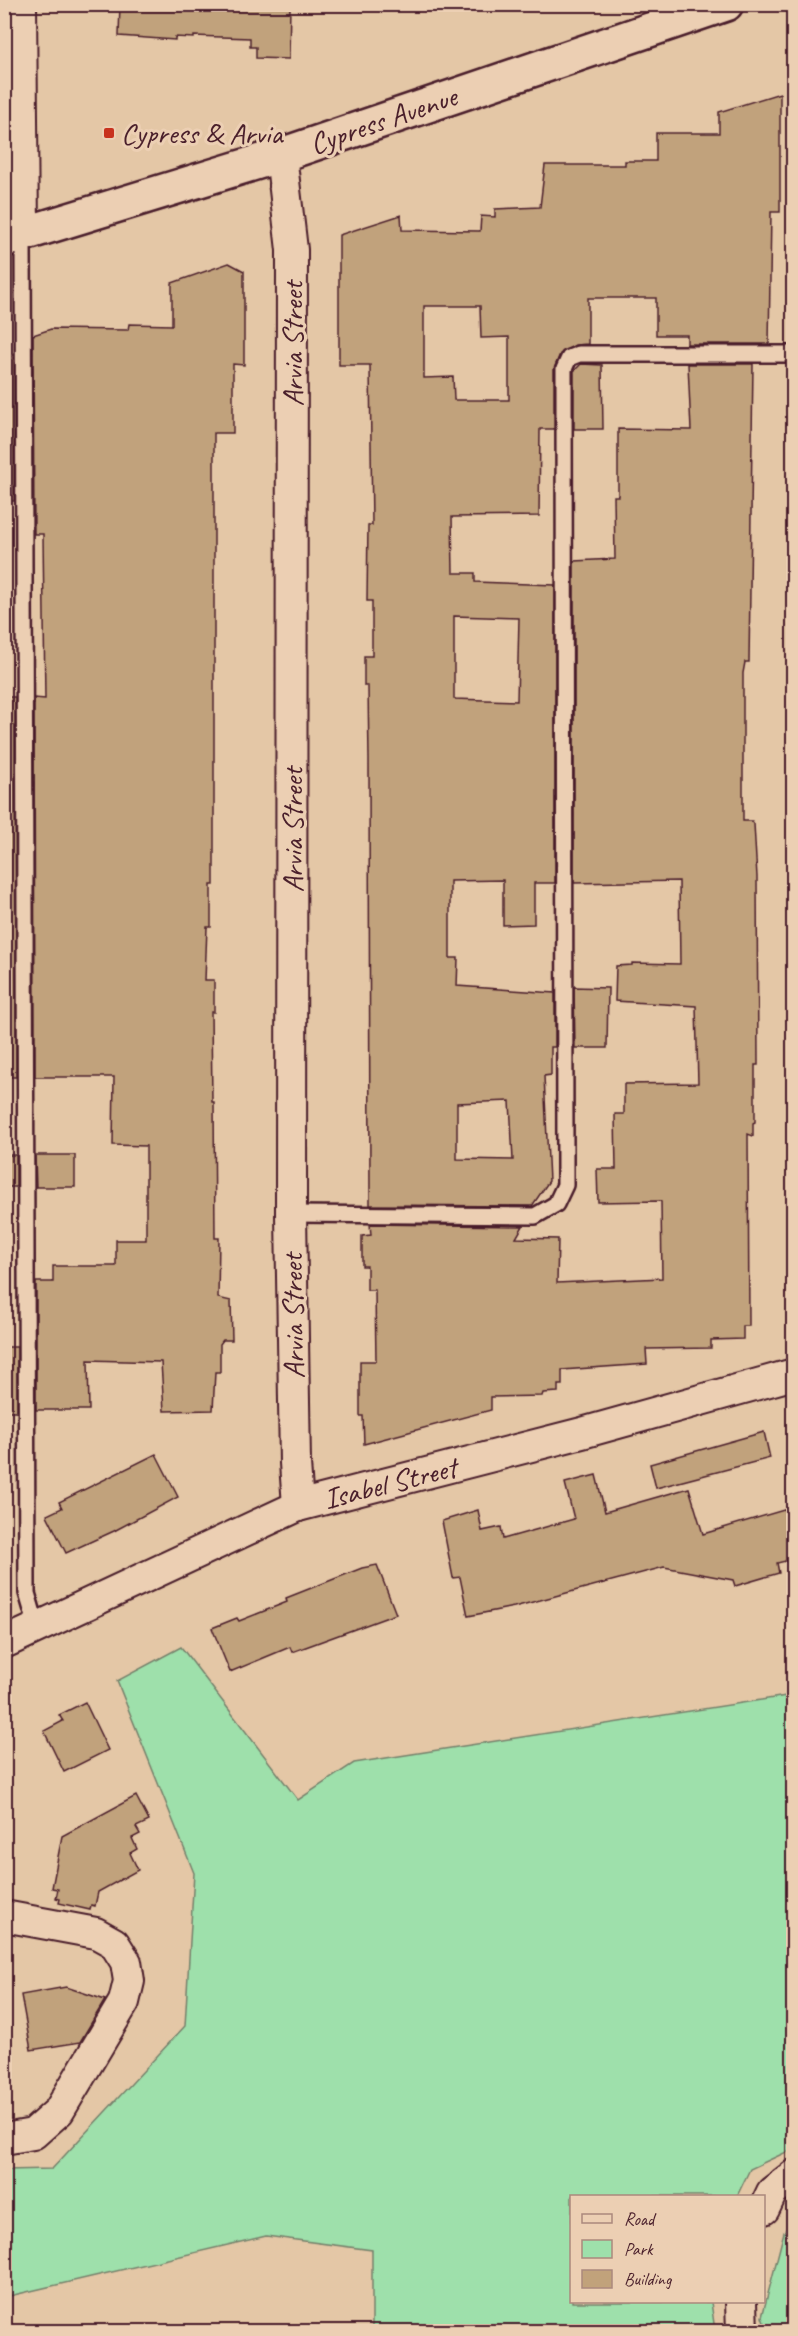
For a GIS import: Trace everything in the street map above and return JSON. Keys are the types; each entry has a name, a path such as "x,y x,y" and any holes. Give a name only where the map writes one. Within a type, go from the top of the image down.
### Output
{"street":[{"path":"14,237 21,4"},
{"name":"Cypress Avenue","path":"14,237 280,155 726,4"},
{"name":"Arvia Street","path":"280,155 292,250 291,1214 295,1463 298,1506"},
{"name":"Isabel Street","path":"4,1643 298,1506 582,1433 794,1374"},
{"path":"4,1916 96,1933 114,1943 126,1962 129,1981 124,2002 59,2111 33,2134 4,2139"},
{"path":"765,2207 772,2192 794,2175"},
{"path":"741,2303 742,2331"}],"lane":[{"path":"14,237 27,1593 37,1627"},
{"path":"291,1214 535,1216 556,1204 565,1185 564,369 569,358 579,354 794,354"}],"green space":[{"path":"181,1647 298,1800 354,1763 793,1695 793,2149 750,2169 737,2195 570,2195 570,2303 711,2303 715,2331 372,2331 372,2250 266,2236 5,2297 5,2170 52,2169 185,2026 194,1873 117,1681"},
{"path":"793,2218 793,2331 767,2331 762,2317 784,2232"}],"building":[{"path":"120,4 290,4 289,59 256,58 256,47 250,47 250,38 194,36 194,38 175,37 175,40 119,36"},
{"path":"780,93 780,212 771,212 769,344 687,344 687,335 656,335 656,298 588,298 588,344 575,345 560,354 554,369 554,429 540,429 539,516 452,517 453,573 475,573 475,582 555,585 555,883 534,883 534,924 503,925 503,880 450,881 450,958 458,958 457,986 555,993 555,1047 551,1047 551,1075 544,1076 549,1181 532,1206 370,1205 369,759 368,686 364,686 364,656 372,656 372,601 367,601 368,525 372,525 370,365 339,365 339,235 401,215 402,230 480,231 481,216 495,217 495,209 540,207 545,165 625,165 625,161 656,161 656,133 719,133 719,112","holes":["424,306 480,306 481,338 509,337 509,400 454,400 453,377 424,378","454,616 519,618 517,701 454,699","510,1101 513,1160 457,1159 457,1103"]},
{"path":"229,263 244,271 244,365 233,364 233,433 214,433 214,885 211,885 211,927 207,927 205,980 214,980 214,1012 211,1012 212,1102 214,1102 215,1238 219,1238 218,1298 231,1301 232,1340 223,1340 220,1344 220,1372 215,1372 213,1410 164,1411 161,1362 88,1360 89,1410 36,1410 36,1282 53,1282 53,1266 116,1266 116,1240 146,1240 146,1146 113,1145 114,1077 35,1077 34,698 45,699 43,534 34,534 33,335 51,329 128,330 129,324 172,325 172,283"},
{"path":"4,355 14,355 14,501 4,501"},
{"path":"581,364 602,365 603,429 574,429 574,371"},
{"path":"688,364 753,364 749,662 745,662 743,673 743,821 752,821 754,824 757,877 758,1065 755,1065 753,1136 748,1134 749,1326 743,1326 743,1339 711,1340 711,1348 646,1349 647,1364 562,1370 562,1385 558,1385 558,1392 543,1393 542,1396 491,1397 491,1410 364,1444 363,1416 360,1416 360,1361 376,1361 375,1290 367,1290 367,1266 362,1266 362,1236 371,1235 370,1224 523,1226 516,1238 558,1239 557,1283 662,1278 661,1201 598,1202 597,1169 616,1169 615,1114 624,1114 624,1084 698,1083 696,1006 615,1001 616,966 632,965 632,963 680,964 679,881 574,883 574,561 615,559 614,496 618,496 618,429 691,430"},
{"path":"4,697 15,697 16,1077 4,1077"},
{"path":"574,987 608,988 607,1048 575,1048"},
{"path":"4,1155 16,1155 16,1187 4,1187"},
{"path":"35,1155 75,1155 75,1187 36,1187"},
{"path":"4,1347 17,1347 17,1411 4,1411"},
{"path":"764,1432 770,1458 656,1488 650,1464"},
{"path":"156,1454 178,1497 66,1553 47,1515 62,1508 59,1502"},
{"path":"596,1475 605,1512 689,1488 703,1534 794,1507 794,1559 777,1563 779,1573 735,1586 733,1580 664,1567 514,1607 468,1616 460,1577 453,1578 442,1521 478,1510 482,1531 501,1527 503,1539 574,1519 565,1483"},
{"path":"377,1565 396,1614 292,1652 290,1647 230,1672 212,1628 237,1618 239,1621 287,1602 286,1598 362,1568"},
{"path":"85,1702 108,1750 64,1772 44,1731 63,1721 59,1715"},
{"path":"136,1796 149,1821 136,1827 140,1834 132,1838 137,1849 130,1853 138,1870 98,1892 95,1906 91,1905 90,1910 59,1903 60,1899 56,1898 58,1889 52,1888 62,1836"},
{"path":"66,1987 105,2000 80,2042 31,2050 21,1995"}],"place":[{"name":"Cypress & Arvia","path":"109,133"}]}
